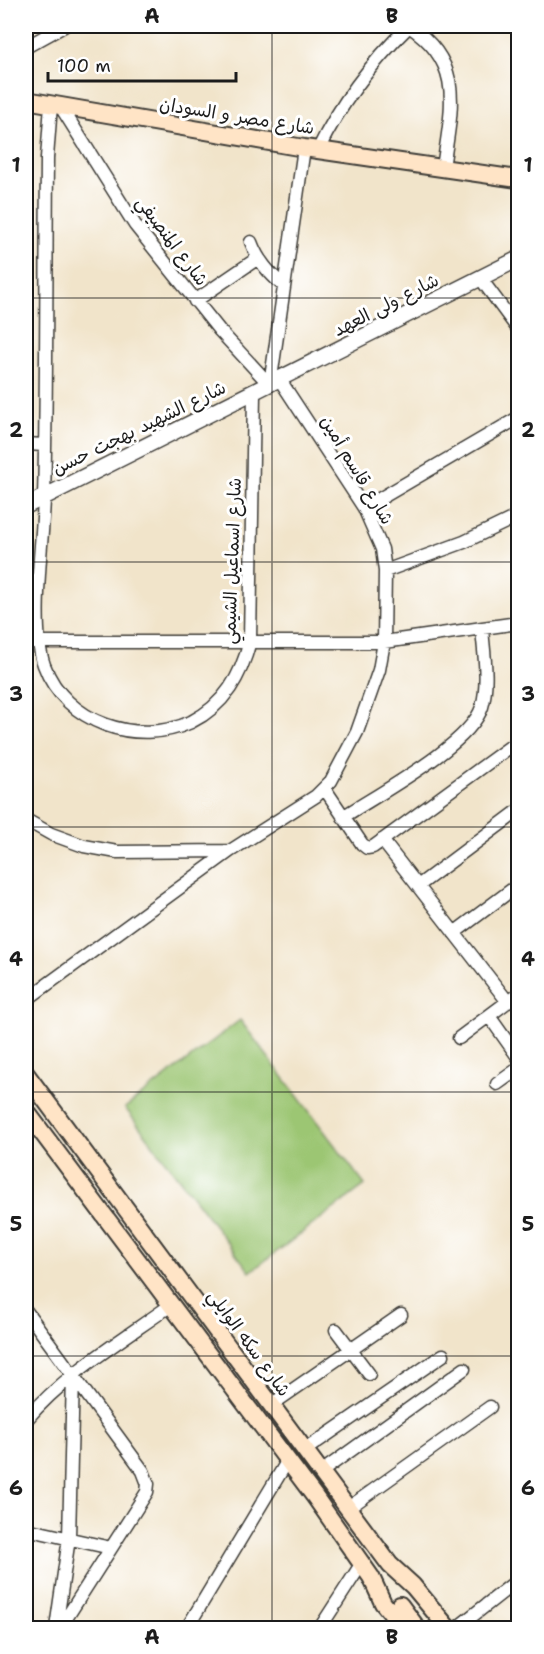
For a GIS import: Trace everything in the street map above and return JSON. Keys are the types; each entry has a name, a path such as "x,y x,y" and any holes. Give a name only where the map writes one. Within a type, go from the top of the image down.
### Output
{"main road":[{"name":"شارع مصر و السودان","path":"26,100 311,149 519,179"},
{"name":"شارع سكه الوايلي","path":"26,1074 347,1509 390,1565 413,1586 448,1629"},
{"path":"26,1111 288,1460 367,1570 393,1596 417,1629"},
{"path":"390,1565 434,1629"},
{"path":"367,1570 383,1603 403,1629"}],"street":[{"path":"26,47 64,26"},
{"path":"275,382 284,286 311,149 348,96 387,48 409,26 434,47 448,73 452,102 443,168"},
{"name":"شارع المنصيفي","path":"56,106 135,225 195,301 275,382"},
{"name":"شارع اسماعيل الشيمي","path":"56,106 47,158 44,497 32,642 50,677 71,705 111,728 134,733 158,732 180,727 201,717 219,702 234,684 244,663 250,641 254,393"},
{"path":"251,242 269,274 284,286"},
{"path":"195,301 258,258"},
{"name":"شارع ولى العهد","path":"275,382 519,259"},
{"path":"481,279 519,329"},
{"name":"شارع الشهيد بهجت حسن","path":"26,507 275,382"},
{"name":"شارع قاسم أمين","path":"26,1000 230,851 325,789 357,732 379,670 384,642 385,571 374,528 364,508 275,382"},
{"path":"364,508 519,418"},
{"path":"26,444 44,445"},
{"path":"385,571 464,542 519,516"},
{"path":"32,642 384,642 519,623"},
{"path":"343,816 428,761 462,736 474,723 485,694 482,629"},
{"path":"325,789 367,848 382,840 519,741"},
{"path":"418,886 519,811"},
{"path":"26,820 51,834 84,846 117,852 230,851"},
{"path":"382,840 508,1002"},
{"path":"454,933 519,885"},
{"path":"459,1038 519,994"},
{"path":"489,1016 519,1057"},
{"path":"497,1084 519,1069"},
{"path":"26,1420 37,1407 73,1376 171,1305"},
{"path":"26,1311 143,1471 148,1484 147,1492 58,1629"},
{"path":"271,1405 401,1315"},
{"path":"336,1330 369,1374"},
{"path":"305,1450 443,1355"},
{"path":"321,1472 464,1369"},
{"path":"58,1629 69,1538 73,1376"},
{"path":"347,1509 490,1407"},
{"path":"187,1629 288,1460"},
{"path":"26,1529 111,1548"},
{"path":"320,1629 367,1570"},
{"path":"457,1629 519,1580"}],"green space":[{"path":"240,1020 365,1185 250,1272 125,1108"}]}
